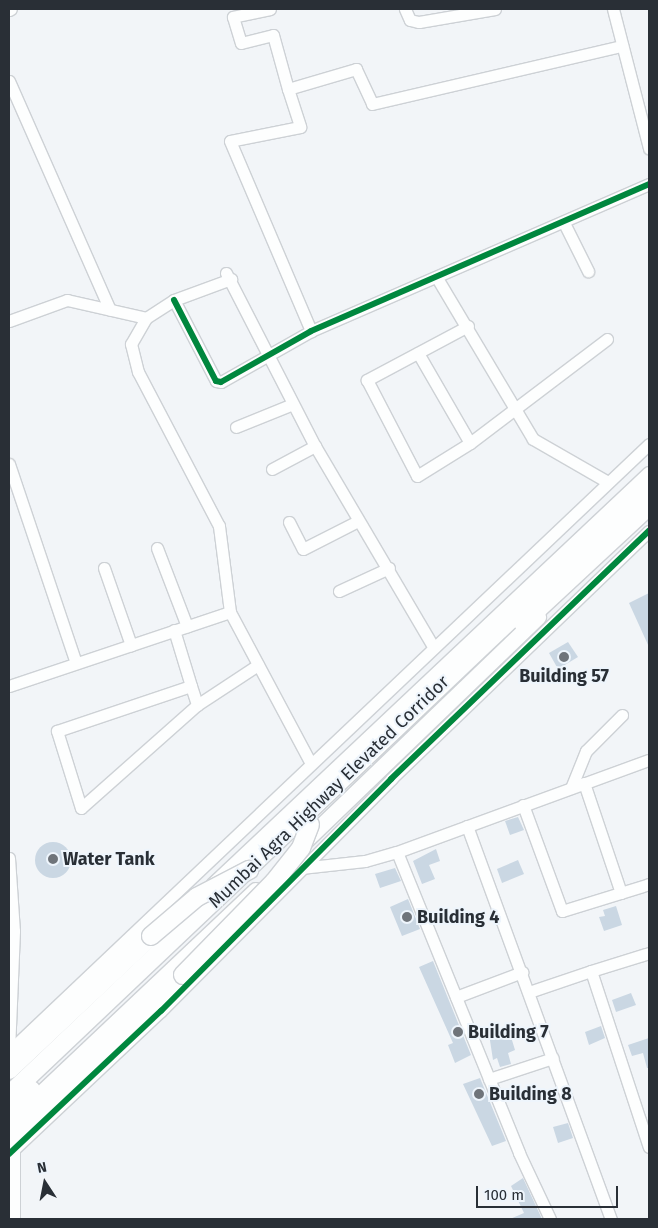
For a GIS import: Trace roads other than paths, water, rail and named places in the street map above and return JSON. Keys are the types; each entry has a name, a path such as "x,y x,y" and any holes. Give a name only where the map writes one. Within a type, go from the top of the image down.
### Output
{"highway":[{"name":"Mumbai Agra Highway Elevated Corridor","path":"9,1095 249,870 649,488"},
{"name":"Mumbai Agra Highway Elevated Corridor","path":"9,1110 649,506"},
{"path":"11,1147 184,975 274,882 301,848 310,825"},
{"path":"9,1070 151,936 196,897 249,870"}],"main road":[{"path":"9,1079 649,474"},
{"path":"9,1123 649,515"}],"street":[{"path":"270,9 233,18 241,43 273,36 300,127 230,141 311,331"},
{"path":"405,9 413,22 495,9"},
{"path":"613,9 649,148"},
{"path":"288,89 356,70 372,104 622,46"},
{"path":"9,81 110,310"},
{"path":"174,300 218,382 311,331 437,278 649,184"},
{"path":"564,222 588,271"},
{"path":"312,764 230,612 219,526 138,372 131,344 146,318 174,300 229,276 270,353 293,404 315,446 358,521 389,568 434,648"},
{"path":"437,278 468,326 533,439 606,481"},
{"path":"9,321 67,300 146,318"},
{"path":"468,326 367,380 417,476 470,443 607,338"},
{"path":"418,354 470,443"},
{"path":"236,427 293,404"},
{"path":"9,1051 434,648 606,481 649,444"},
{"path":"272,469 315,446"},
{"path":"9,464 76,663"},
{"path":"289,522 303,549 358,521"},
{"path":"14,1219 11,1147 161,1011 301,868 649,531"},
{"path":"157,548 187,626"},
{"path":"104,568 131,645"},
{"path":"339,591 389,568"},
{"path":"9,686 230,612"},
{"path":"174,630 197,705"},
{"path":"191,686 57,730 81,808 197,705 258,665"},
{"path":"571,788 583,755 622,715"},
{"path":"301,868 365,861 397,852 584,783 648,764"},
{"path":"584,783 621,893"},
{"path":"522,806 560,910 649,884"},
{"path":"467,826 611,1219"},
{"path":"397,852 489,1079 550,1219"},
{"path":"9,858 14,931 9,1051"},
{"path":"529,992 649,953"},
{"path":"591,971 649,1147"},
{"path":"456,997 522,972"},
{"path":"489,1079 553,1058"}],"place":[{"name":"Building 57","path":"564,657"},
{"name":"Water Tank","path":"53,859"},
{"name":"Building 4","path":"407,917"},
{"name":"Building 7","path":"458,1032"},
{"name":"Building 8","path":"479,1094"}]}
